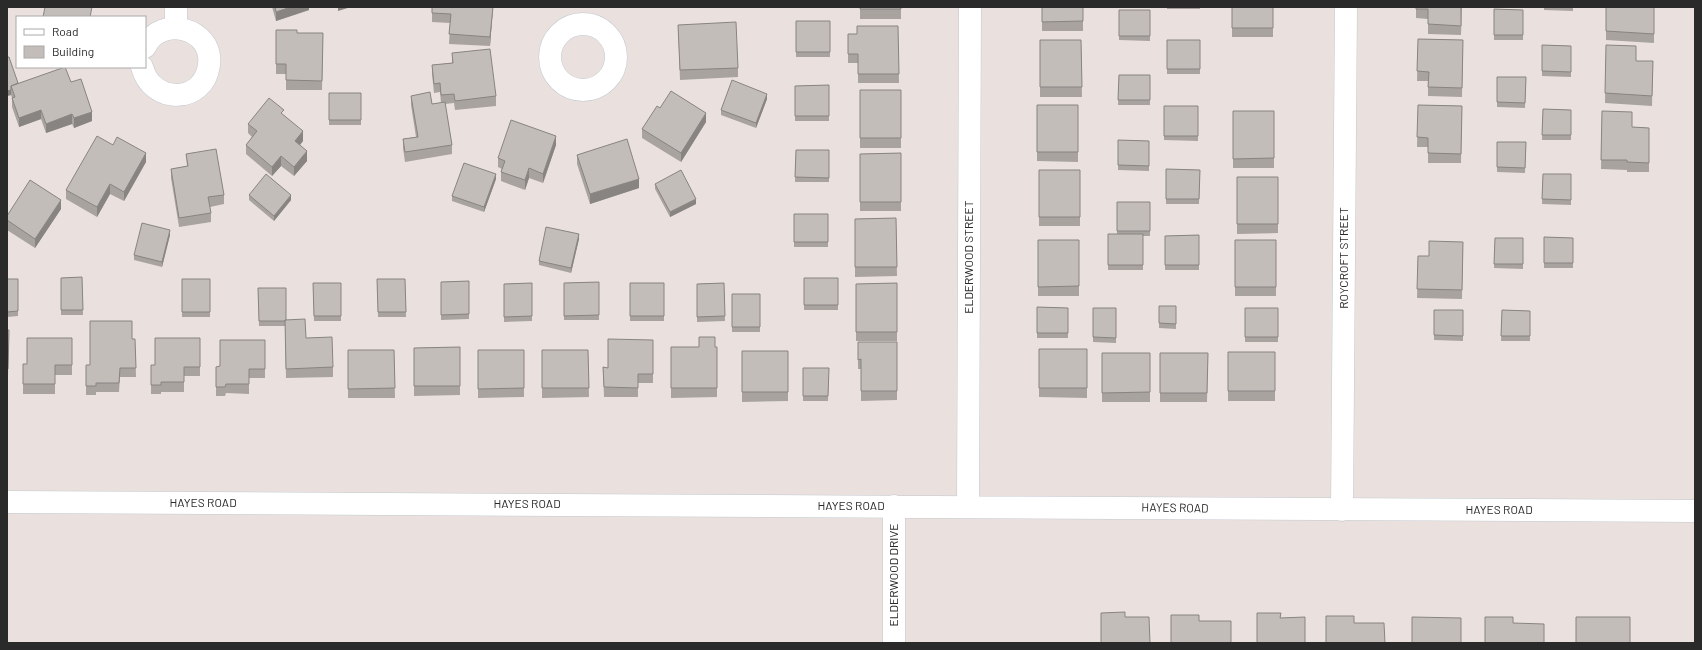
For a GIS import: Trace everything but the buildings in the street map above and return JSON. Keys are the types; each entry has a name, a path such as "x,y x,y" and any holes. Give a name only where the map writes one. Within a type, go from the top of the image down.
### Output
{"street":[{"name":"ELDERWOOD STREET","path":"968,506 970,7"},
{"name":"ROYCROFT STREET","path":"1342,510 1346,7"},
{"path":"142,68 144,76 151,85 160,92 171,95 182,95 193,91 201,84 206,75 209,64 208,53 204,43 197,34 187,29 176,17 165,29 155,34 146,46"},
{"name":"HAYES ROAD","path":"7,502 1695,511"},
{"name":"ELDERWOOD DRIVE","path":"894,506 894,643"}]}
